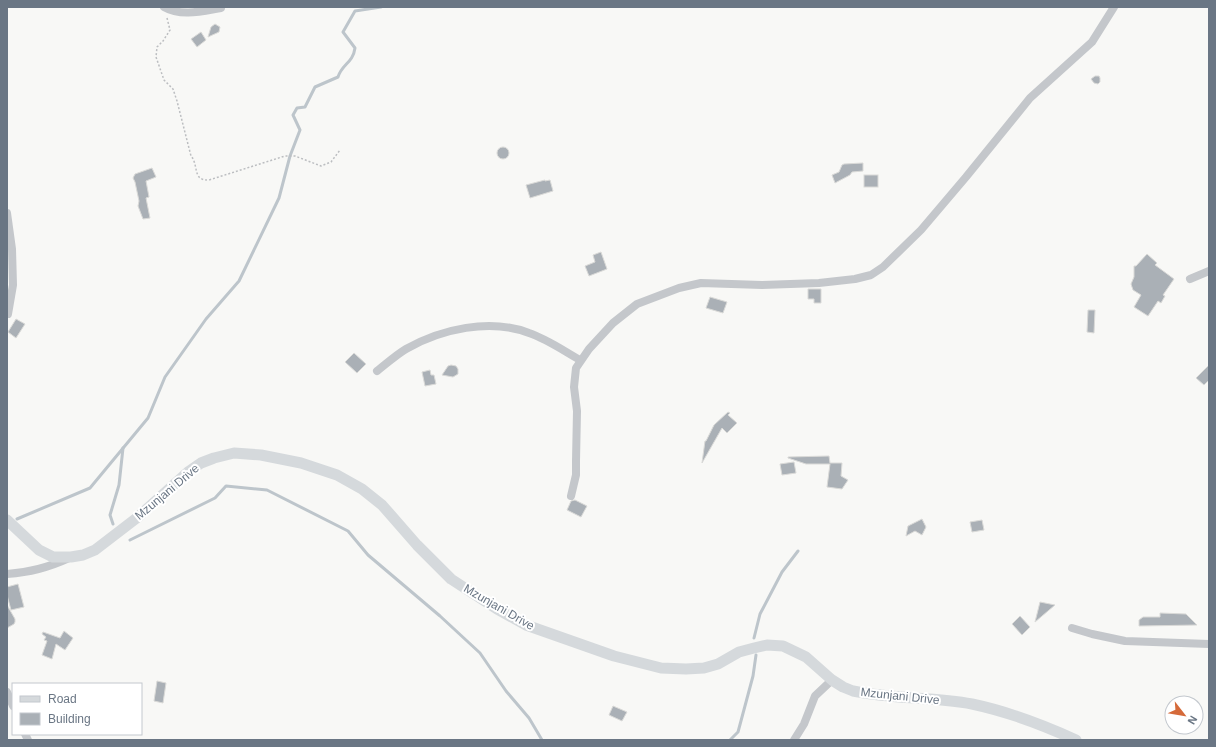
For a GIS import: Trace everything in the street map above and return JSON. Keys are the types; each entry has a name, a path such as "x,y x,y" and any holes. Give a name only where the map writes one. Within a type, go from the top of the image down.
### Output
{"main road":[{"name":"Mzunjani Drive","path":"7,520 39,550 53,557 83,555 95,550 138,517 188,472 201,463 234,453 301,463 337,475 362,489 382,505 417,545 452,578 497,609 526,625 614,656 661,668 704,668 718,664 739,652 767,645 783,646 806,657 832,680 843,686 861,692 970,704 1007,712 1030,720 1076,740"}],"street":[{"path":"571,496 576,475 577,436 574,378 576,368 580,360 613,323 637,304 679,288 701,283 819,283 860,278 871,275 900,251 930,219 966,178 1030,98 1092,42 1114,7"},
{"path":"166,8 176,12 190,12 221,8"},
{"path":"7,213 12,249 13,285 8,314"},
{"path":"1190,279 1209,272"},
{"path":"376,371 405,350 424,340 451,331 474,326 507,328 527,332 538,336 580,360"},
{"path":"7,574 49,567 71,557"},
{"path":"1072,628 1125,641 1209,644"},
{"path":"794,740 804,724 815,696 832,680"},
{"path":"7,692 12,704"}],"path":[{"path":"166,8 170,30 164,41 158,47 156,57 164,80 173,89 191,156 195,160 195,169 199,177 203,180 209,180 285,156 295,156 321,166 331,162 340,150"}],"building":[{"path":"215,24 220,27 219,32 208,37 211,27"},
{"path":"201,32 206,40 197,47 191,39"},
{"path":"1095,76 1099,76 1100,78 1100,82 1098,84 1094,83 1091,79"},
{"path":"503,147 507,149 509,153 507,157 503,159 499,157 497,153 499,149"},
{"path":"863,163 863,171 852,172 850,175 835,183 832,175 839,172 842,165"},
{"path":"152,168 156,177 146,181 149,197 146,198 150,218 143,219 138,206 139,201 133,178 135,174"},
{"path":"864,175 878,175 878,187 864,187"},
{"path":"550,180 553,191 530,198 526,185"},
{"path":"601,252 607,269 589,276 585,266 595,262 593,255"},
{"path":"1147,254 1157,263 1155,265 1174,279 1163,295 1165,296 1161,303 1158,301 1148,316 1134,307 1141,295 1133,290 1131,284 1134,277 1134,266 1136,266"},
{"path":"808,289 821,289 821,303 814,303 814,299 808,299"},
{"path":"710,297 727,302 723,313 706,308"},
{"path":"1088,310 1095,310 1094,333 1087,332"},
{"path":"16,319 25,324 16,338 8,332"},
{"path":"354,353 366,364 357,373 345,362"},
{"path":"1209,365 1209,380 1204,385 1196,378"},
{"path":"448,366 456,366 458,369 458,374 453,377 442,375"},
{"path":"430,370 431,375 434,375 436,384 425,386 422,372"},
{"path":"728,412 730,413 728,415 737,423 727,433 722,428 702,463 705,441 714,425"},
{"path":"829,456 830,463 842,463 841,476 848,480 842,489 827,487 830,464 806,464 788,458 788,457"},
{"path":"794,462 796,473 782,475 780,464"},
{"path":"575,500 587,506 581,517 567,510 571,501"},
{"path":"922,519 926,527 922,535 915,531 906,536 908,526"},
{"path":"982,520 984,530 972,532 970,522"},
{"path":"18,584 24,607 11,610 7,595 7,587"},
{"path":"1040,602 1055,605 1035,622"},
{"path":"7,605 15,619 15,622 7,628"},
{"path":"1160,613 1186,614 1197,625 1139,626 1139,620 1143,617 1160,617"},
{"path":"1020,616 1030,627 1022,635 1012,624"},
{"path":"64,631 73,638 65,650 56,644 52,659 42,655 47,641 44,640 46,637 42,634 43,632 60,638"},
{"path":"157,681 166,683 163,703 154,701"},
{"path":"613,706 627,712 622,721 609,715"}],"waterway":[{"path":"17,519 90,488 148,418 165,377 206,319 239,281 279,198 290,156 300,130 293,115 297,108 305,107 315,87 338,77 342,69 352,57 355,48 343,32 355,11 381,7"},
{"path":"113,524 110,515 119,485 123,448"},
{"path":"130,540 215,498 226,486 267,490 348,531 368,555 440,616 480,653 506,691 529,718 542,740"},
{"path":"754,638 760,614 782,572 798,551"},
{"path":"730,740 738,732 753,676 756,655"}]}
